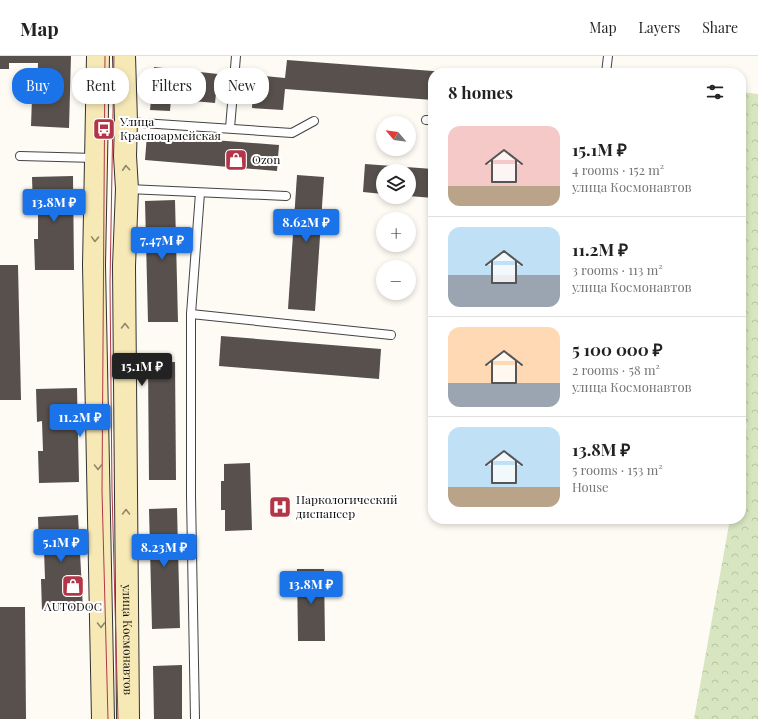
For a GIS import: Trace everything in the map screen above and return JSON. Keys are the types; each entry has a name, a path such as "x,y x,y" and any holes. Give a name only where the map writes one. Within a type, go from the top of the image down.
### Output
{"main road":[{"name":"улица Космонавтов","path":"98,56 94,265 102,719"},
{"name":"улица Космонавтов","path":"124,56 126,122 125,156 127,189 124,266 128,719"}],"lane":[{"path":"230,128 236,56"},
{"path":"607,68 608,56"},
{"path":"126,122 292,133 314,121"},
{"path":"20,156 97,158"},
{"path":"127,189 286,196"},
{"path":"195,719 191,496 191,314 200,193"},
{"path":"191,314 391,335"}],"green space":[{"path":"746,93 758,94 758,719 694,719 729,524 746,524"}],"building":[{"path":"0,56 71,56 69,128 31,126 32,104 64,104 64,68 38,68 38,63 9,63 9,69 0,69"},
{"path":"287,60 428,71 428,100 285,89 283,110 252,108 252,104 269,104 269,76 285,78"},
{"path":"206,73 214,74 214,103 206,102"},
{"path":"151,104 171,104 170,111 150,110"},
{"path":"147,135 279,145 277,171 145,160"},
{"path":"365,164 376,165 376,193 363,192"},
{"path":"416,168 428,169 428,198 416,197"},
{"path":"297,175 324,177 315,311 288,309"},
{"path":"73,176 74,270 35,270 34,239 38,239 38,209 33,209 32,177"},
{"path":"175,200 178,322 148,322 145,201"},
{"path":"0,265 18,265 21,400 0,400"},
{"path":"221,336 381,349 379,379 219,366"},
{"path":"175,362 176,480 149,480 148,363"},
{"path":"77,388 79,482 39,483 38,451 43,451 42,421 37,422 36,389"},
{"path":"250,463 252,530 225,531 225,510 221,510 221,481 224,481 224,464"},
{"path":"177,508 180,628 152,629 149,509"},
{"path":"78,515 83,609 42,611 41,579 45,579 44,549 39,549 38,517"},
{"path":"297,569 324,569 325,641 298,641"},
{"path":"0,607 25,607 26,719 0,719"},
{"path":"182,665 182,719 154,719 153,666"}],"tram line":[{"path":"105,56 102,491 108,719"},
{"path":"114,56 110,284 112,490 118,719"}],"place":[{"name":"Улица Красноармейская","path":"104,129"},
{"name":"Ozon","path":"236,160"},
{"name":"Наркологический диспансер","path":"280,507"},
{"name":"AUTODOC","path":"73,586"}]}
